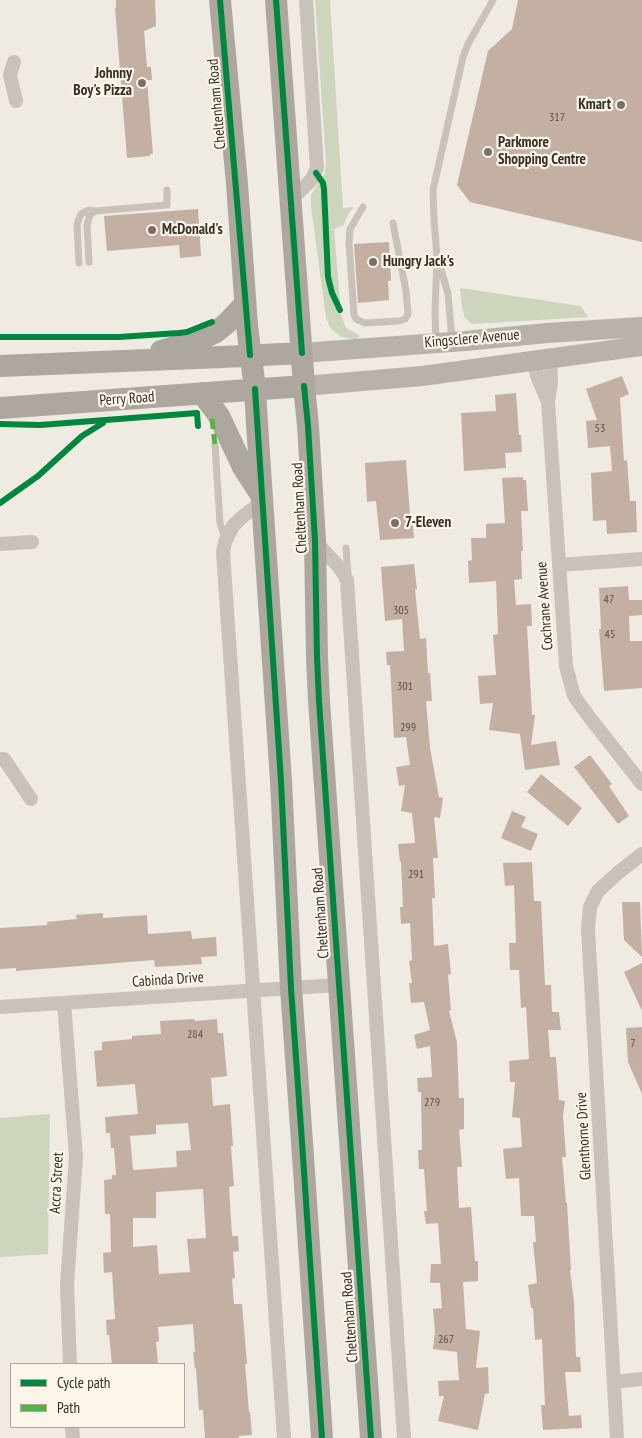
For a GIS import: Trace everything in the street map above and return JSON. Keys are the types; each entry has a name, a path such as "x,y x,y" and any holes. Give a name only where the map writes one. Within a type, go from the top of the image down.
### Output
{"main road":[{"name":"Cheltenham Road","path":"220,0 237,184 245,304 255,389 281,781 291,988 322,1438"},
{"name":"Cheltenham Road","path":"276,0 308,426 314,541 317,666 371,1438"},
{"path":"121,361 181,346 216,332 245,304"},
{"name":"Kingsclere Avenue","path":"302,353 547,332 642,327"},
{"path":"542,360 547,332"},
{"path":"444,342 446,373"},
{"name":"Kingsclere Avenue","path":"304,386 446,373 642,346"},
{"path":"0,366 302,353"},
{"name":"Perry Road","path":"0,408 304,386"},
{"path":"202,393 219,416 243,467 262,499"}],"street":[{"path":"291,200 312,178 318,168 306,0"},
{"path":"8,71 16,101"},
{"name":"Cochrane Avenue","path":"542,360 536,376 548,402 566,666 574,696 642,784"},
{"path":"262,499 233,526 225,542 223,564 284,1438"},
{"name":"Cheltenham Road","path":"314,541 332,558 344,574 346,580 404,1438"},
{"path":"0,544 32,542"},
{"path":"558,565 642,559"},
{"path":"0,759 4,758 31,799"},
{"name":"Glenthorne Drive","path":"617,1438 588,929 590,907 598,891 642,854"},
{"name":"Cabinda Drive","path":"0,1006 338,985"},
{"name":"Accra Street","path":"64,1003 76,1156 67,1285 70,1363"},
{"path":"614,1382 642,1379"}],"lane":[{"path":"444,342 435,313 437,257 433,200 435,178 462,57 473,34 494,0"},
{"path":"79,263 77,224 81,214 89,210 167,205 167,190"},
{"path":"363,207 350,229 349,243 354,315 356,319 365,324 399,321 405,319 408,314 406,291 393,223"},
{"path":"90,262 87,224 90,215 95,211"},
{"path":"437,257 447,289 444,342"},
{"path":"215,445 220,523 225,542"},
{"path":"346,548 348,578 346,580"}],"green space":[{"path":"315,0 330,0 343,208 354,207 344,225 334,229 341,315 346,328 359,335 358,340 341,337 331,329 326,318 311,206 311,195 325,173 326,162"},
{"path":"460,288 581,306 588,317 472,324 465,318"},
{"path":"50,1114 48,1254 0,1257 0,1118"}],"building":[{"path":"116,0 155,0 156,26 144,31 147,67 151,67 152,80 147,80 153,154 150,154 150,156 127,158 115,8"},
{"path":"518,0 642,0 642,242 470,202 457,185 488,51 512,29"},
{"name":"McDonald's","path":"198,209 201,256 180,258 179,245 107,251 104,216"},
{"name":"Hungry Jack's","path":"389,242 391,281 388,281 389,300 358,303 354,244"},
{"path":"622,376 629,394 620,398 624,461 627,460 630,501 636,501 637,532 607,534 606,520 593,521 591,473 612,471 610,446 588,448 586,421 597,420 586,389"},
{"path":"516,393 522,452 505,453 506,468 464,471 461,413 496,411 495,395"},
{"path":"406,460 410,515 412,515 414,538 380,540 376,501 367,502 365,463"},
{"path":"523,477 523,480 526,480 528,511 521,511 522,579 514,580 516,605 531,604 532,626 527,626 532,715 535,715 531,745 556,741 560,765 525,770 520,734 489,730 493,703 480,704 478,676 496,675 493,635 498,634 496,581 469,583 468,561 472,560 471,538 486,538 486,524 505,523 502,478"},
{"path":"414,564 420,639 426,638 428,673 430,673 432,701 426,701 430,748 439,797 443,798 440,818 434,817 438,858 433,858 435,898 432,898 434,946 448,944 451,974 448,975 451,1010 449,1011 457,1042 459,1098 464,1098 464,1129 459,1130 462,1167 457,1167 459,1208 471,1207 475,1261 478,1261 478,1281 463,1282 466,1329 480,1331 476,1368 488,1367 489,1393 485,1394 478,1430 438,1421 444,1396 439,1396 438,1381 459,1380 457,1352 433,1349 435,1330 433,1309 442,1308 440,1283 430,1283 431,1264 441,1264 438,1223 426,1224 424,1211 427,1211 424,1169 419,1169 418,1150 422,1150 421,1092 418,1092 417,1078 432,1077 430,1046 417,1049 414,1035 430,1030 424,1002 411,1003 409,983 412,983 409,961 412,960 410,923 401,924 400,907 403,907 401,861 398,844 415,843 412,813 401,811 405,785 399,786 396,767 410,765 406,737 394,738 390,665 387,665 386,652 404,651 402,619 385,621 381,567"},
{"path":"628,586 629,600 642,600 642,615 629,616 630,641 642,641 642,688 604,691 599,629 601,629 599,588"},
{"path":"590,755 612,784 609,786 629,816 618,824 574,767"},
{"path":"541,774 582,808 568,826 527,792"},
{"path":"512,811 526,817 521,827 538,834 531,851 501,838"},
{"path":"532,862 534,901 541,901 545,985 551,985 552,1012 559,1012 561,1030 548,1030 550,1057 556,1057 559,1100 565,1101 563,1116 566,1157 562,1157 574,1302 576,1357 580,1357 581,1372 565,1372 569,1416 581,1415 582,1428 543,1430 541,1405 545,1405 542,1339 535,1340 533,1308 531,1308 528,1285 537,1283 533,1242 536,1242 534,1216 521,1216 519,1178 506,1179 503,1149 522,1147 520,1118 512,1117 515,1082 510,1082 509,1061 529,1059 526,1007 521,1008 519,970 510,970 509,943 516,943 514,885 505,886 503,863"},
{"path":"622,902 640,902 642,957 624,940"},
{"path":"103,913 103,918 147,915 148,934 191,931 192,939 216,937 217,956 201,957 202,964 155,967 154,960 16,971 16,968 0,969 0,928 47,925 47,922 77,919 76,915"},
{"path":"642,963 642,1011 624,972"},
{"path":"194,1019 195,1021 217,1019 218,1033 223,1033 227,1076 211,1078 213,1106 230,1104 234,1186 229,1187 232,1236 238,1236 239,1251 233,1252 235,1278 232,1279 234,1304 242,1304 247,1364 245,1364 252,1435 239,1436 239,1438 205,1438 203,1410 199,1410 193,1352 195,1352 193,1324 158,1327 159,1341 156,1342 158,1363 112,1363 106,1320 115,1319 112,1272 104,1273 103,1253 111,1252 110,1214 105,1214 104,1180 112,1179 112,1175 116,1175 114,1148 111,1148 110,1133 106,1133 105,1117 138,1114 135,1084 97,1087 94,1051 102,1050 102,1042 132,1039 132,1036 161,1034 160,1021","holes":["188,1123 191,1150 176,1151 177,1167 133,1170 130,1136 156,1134 156,1125","203,1189 206,1238 187,1239 190,1272 159,1274 157,1245 133,1247 133,1218 156,1218 156,1192"]},
{"path":"642,1027 642,1094 628,1062 626,1028"}],"marked path":[{"path":"212,419 215,445"}],"cycle path":[{"path":"220,0 250,355"},
{"path":"276,0 302,353"},
{"path":"316,173 323,183 324,189 328,277 332,293 340,310"},
{"path":"0,337 119,337 179,333 187,332 212,322"},
{"path":"304,386 315,541 319,701 371,1438"},
{"path":"255,389 281,781 291,988 322,1438"},
{"path":"0,424 40,425 197,413 198,426"},
{"path":"0,503 38,476 82,436 103,423"}],"place":[{"name":"Johnny Boy's Pizza","path":"142,83"},
{"name":"Kmart","path":"621,105"},
{"name":"Parkmore Shopping Centre","path":"488,152"},
{"name":"McDonald's","path":"152,230"},
{"name":"Hungry Jack's","path":"373,262"},
{"name":"7-Eleven","path":"395,523"}]}
